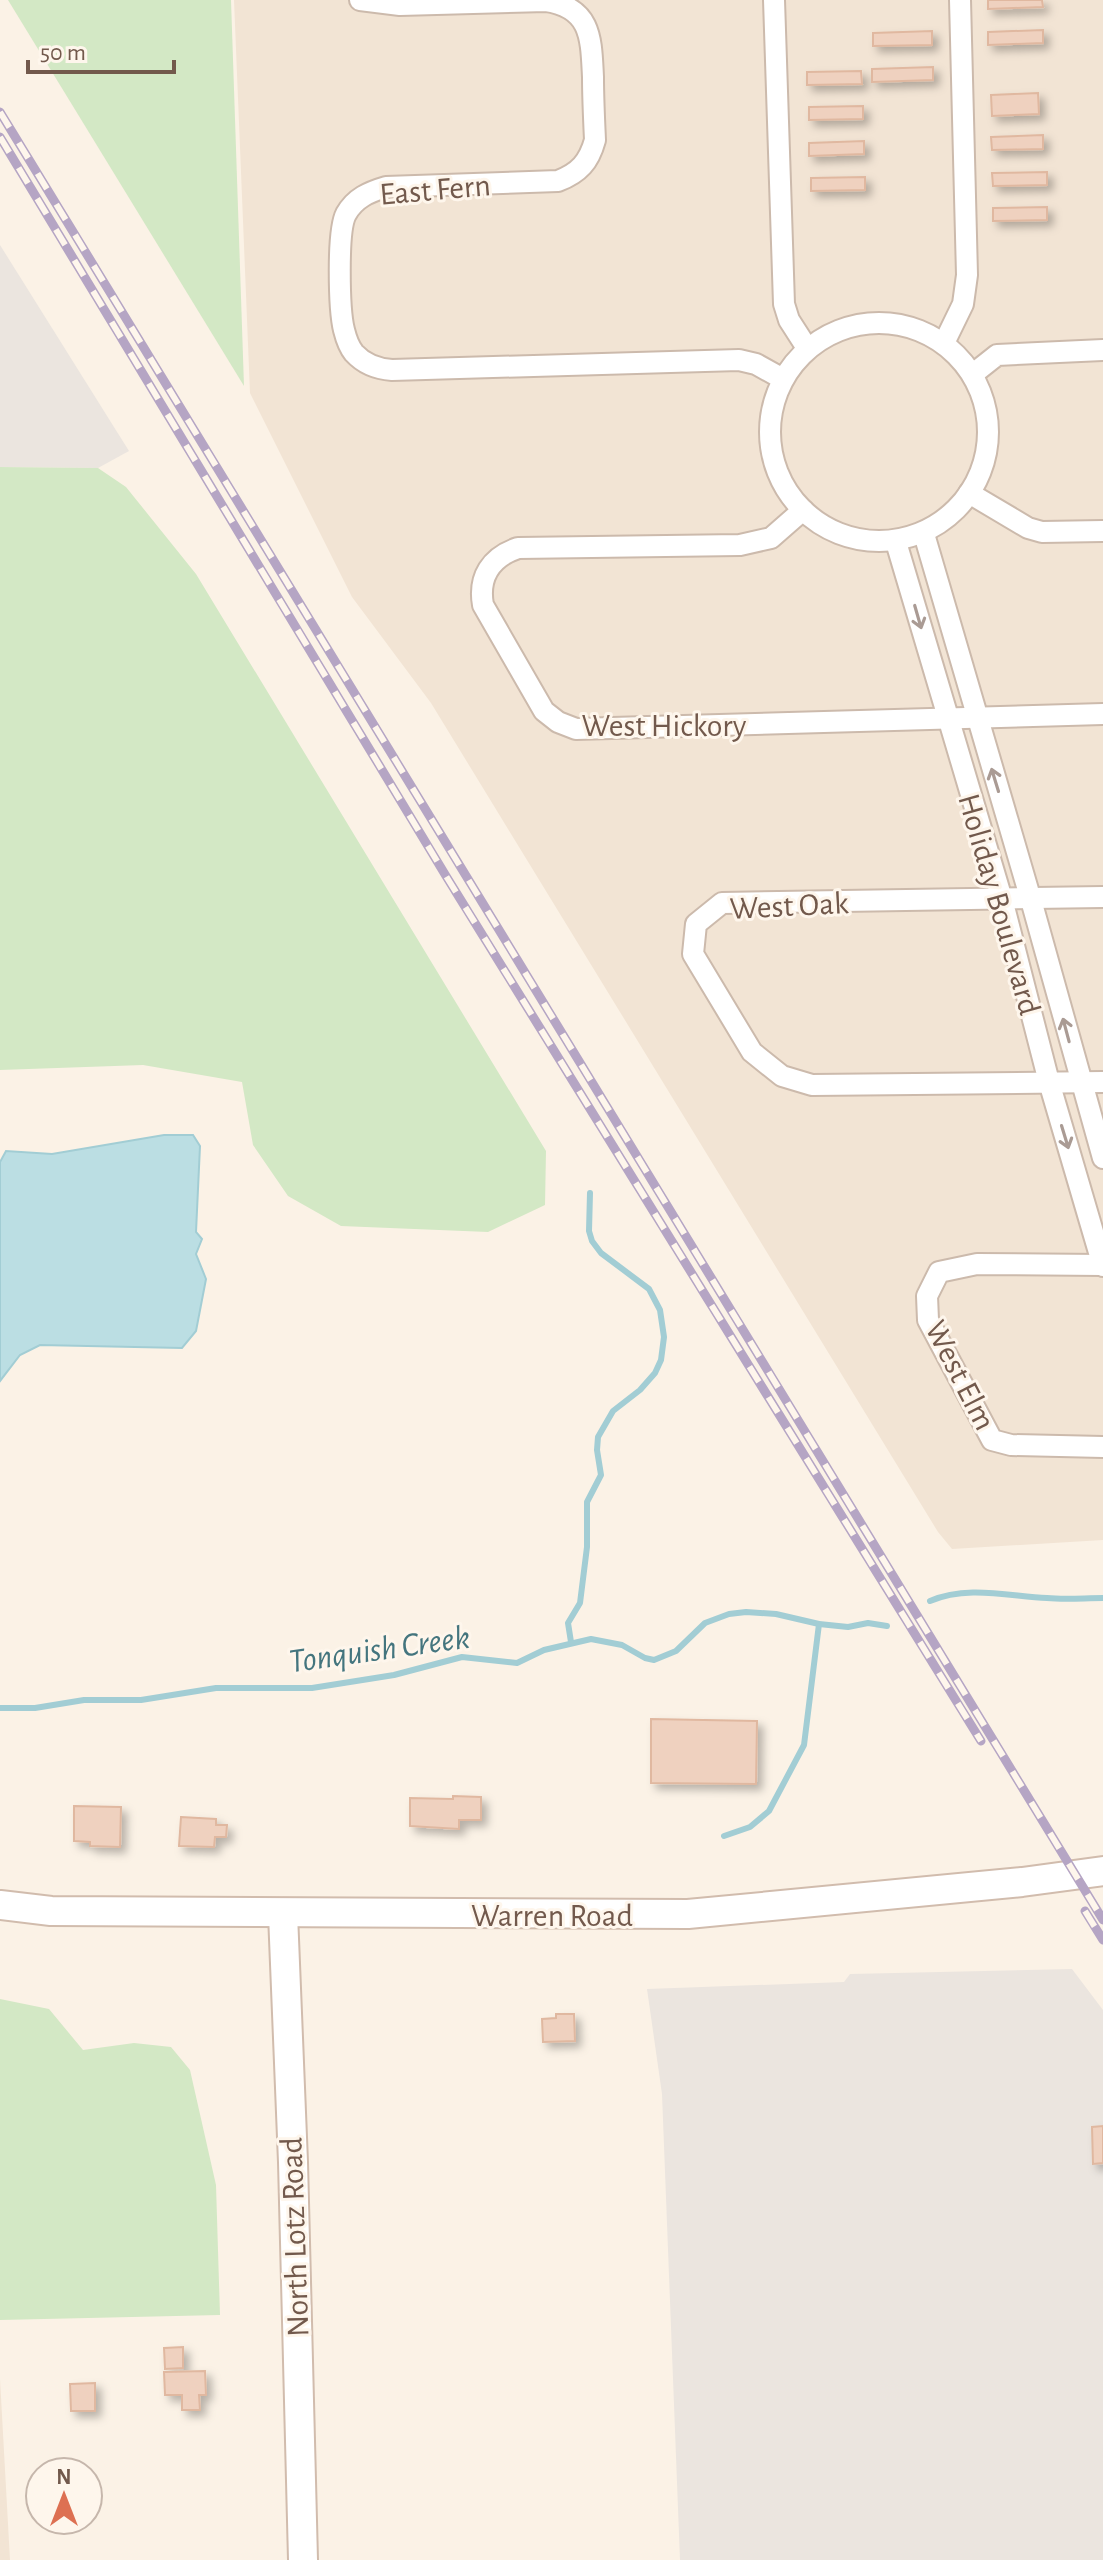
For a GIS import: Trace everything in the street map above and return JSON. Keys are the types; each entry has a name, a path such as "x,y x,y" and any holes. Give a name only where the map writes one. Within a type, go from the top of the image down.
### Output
{"main road":[{"name":"Warren Road","path":"0,1905 51,1911 688,1914 1022,1882 1103,1871"},
{"name":"North Lotz Road","path":"283,1914 303,2560"}],"street":[{"name":"East Fern","path":"360,0 400,5 546,1 569,8 584,21 591,37 595,140 591,155 583,166 570,177 558,181 386,187 369,192 358,200 347,213 340,230 343,327 354,352 364,361 392,370 739,360 756,364 783,379"},
{"path":"774,0 784,304 789,320 807,348"},
{"path":"944,343 963,304 967,275 960,0"},
{"path":"871,323 910,327 944,343 973,374 983,402 987,434 982,466 969,493 940,524 924,534 896,542 856,539 825,527 803,510 784,485 772,453 772,413 792,362 807,348 838,332 871,323"},
{"path":"973,374 997,355 1103,350"},
{"path":"969,493 1028,528 1042,532 1103,531"},
{"name":"West Hickory","path":"803,510 771,538 740,545 518,548 492,562 485,574 481,594 483,605 544,711 558,722 576,729 1103,714"},
{"name":"Holiday Boulevard","path":"924,534 1103,1158"},
{"name":"Holiday Boulevard","path":"896,542 1002,899 1049,1082 1103,1265"},
{"name":"West Oak","path":"1103,897 722,903 696,924 693,954 752,1052 782,1076 812,1085 1103,1082"},
{"name":"West Elm","path":"1103,1265 977,1264 939,1272 927,1296 928,1320 992,1440 1011,1445 1103,1447"}],"shaded area":[{"path":"234,0 1103,0 1103,1540 952,1549 938,1532 431,703 352,597 250,393"},
{"path":"0,245 129,451 98,468 0,467"},
{"path":"1072,1969 1103,2010 1103,2560 680,2560 662,2094 647,1989 844,1982 850,1974"},
{"path":"0,2379 10,2560 0,2560"}],"green space":[{"path":"8,0 231,0 244,386"},
{"path":"0,467 98,468 126,487 196,574 546,1151 545,1205 488,1232 341,1226 288,1196 253,1145 242,1082 143,1065 0,1070"},
{"path":"0,1999 49,2009 83,2050 134,2043 171,2047 190,2070 216,2185 220,2315 0,2320"}],"water":[{"path":"164,1135 193,1135 200,1146 196,1232 202,1239 196,1254 206,1279 196,1331 182,1348 40,1345 20,1355 0,1381 0,1162 6,1151 52,1154"}],"building":[{"path":"988,0 1042,0 1043,7 988,9"},
{"path":"1043,30 1043,43 988,45 988,32"},
{"path":"932,31 932,45 873,46 873,33"},
{"path":"933,67 933,80 872,82 872,69"},
{"path":"861,71 862,84 807,85 807,72"},
{"path":"1038,93 1039,114 992,116 991,95"},
{"path":"863,106 863,119 809,120 809,107"},
{"path":"1043,135 1043,149 992,150 991,137"},
{"path":"864,141 864,154 809,156 809,143"},
{"path":"1047,172 1047,185 993,186 992,173"},
{"path":"865,177 865,190 811,191 811,178"},
{"path":"1047,207 1047,220 993,221 993,208"},
{"path":"651,1719 757,1721 756,1784 651,1783"},
{"path":"453,1796 481,1797 481,1820 459,1820 459,1829 410,1826 410,1798 453,1799"},
{"path":"74,1806 121,1807 120,1847 90,1846 90,1842 74,1841"},
{"path":"181,1817 216,1819 216,1825 227,1825 226,1837 215,1837 214,1847 179,1846"},
{"path":"556,2014 574,2014 575,2041 543,2042 542,2019 556,2018"},
{"path":"1103,2126 1103,2163 1093,2164 1092,2127"},
{"path":"183,2347 183,2368 165,2369 164,2348"},
{"path":"205,2371 206,2395 199,2395 200,2410 182,2410 182,2395 165,2395 164,2372"},
{"path":"95,2383 95,2411 71,2411 70,2384"}],"waterway":[{"path":"571,1642 568,1623 580,1603 587,1547 587,1502 601,1475 598,1437 613,1411 640,1390 655,1373 661,1360 664,1337 660,1310 649,1289 601,1253 592,1241 589,1231 590,1193"},
{"name":"Tonquish Creek","path":"930,1601 973,1592 1054,1599 1103,1598"},
{"name":"Tonquish Creek","path":"0,1708 35,1708 84,1700 141,1700 216,1688 312,1688 394,1675 462,1657 517,1663 544,1650 591,1639 622,1645 654,1660 676,1651 705,1623 729,1614 746,1612 848,1627 868,1623 887,1626"},
{"path":"724,1836 750,1827 769,1811 804,1745 819,1624"}],"railway":[{"path":"0,112 1103,1920"},
{"path":"0,137 446,876 981,1741"},
{"path":"1085,1911 1103,1940"}]}
